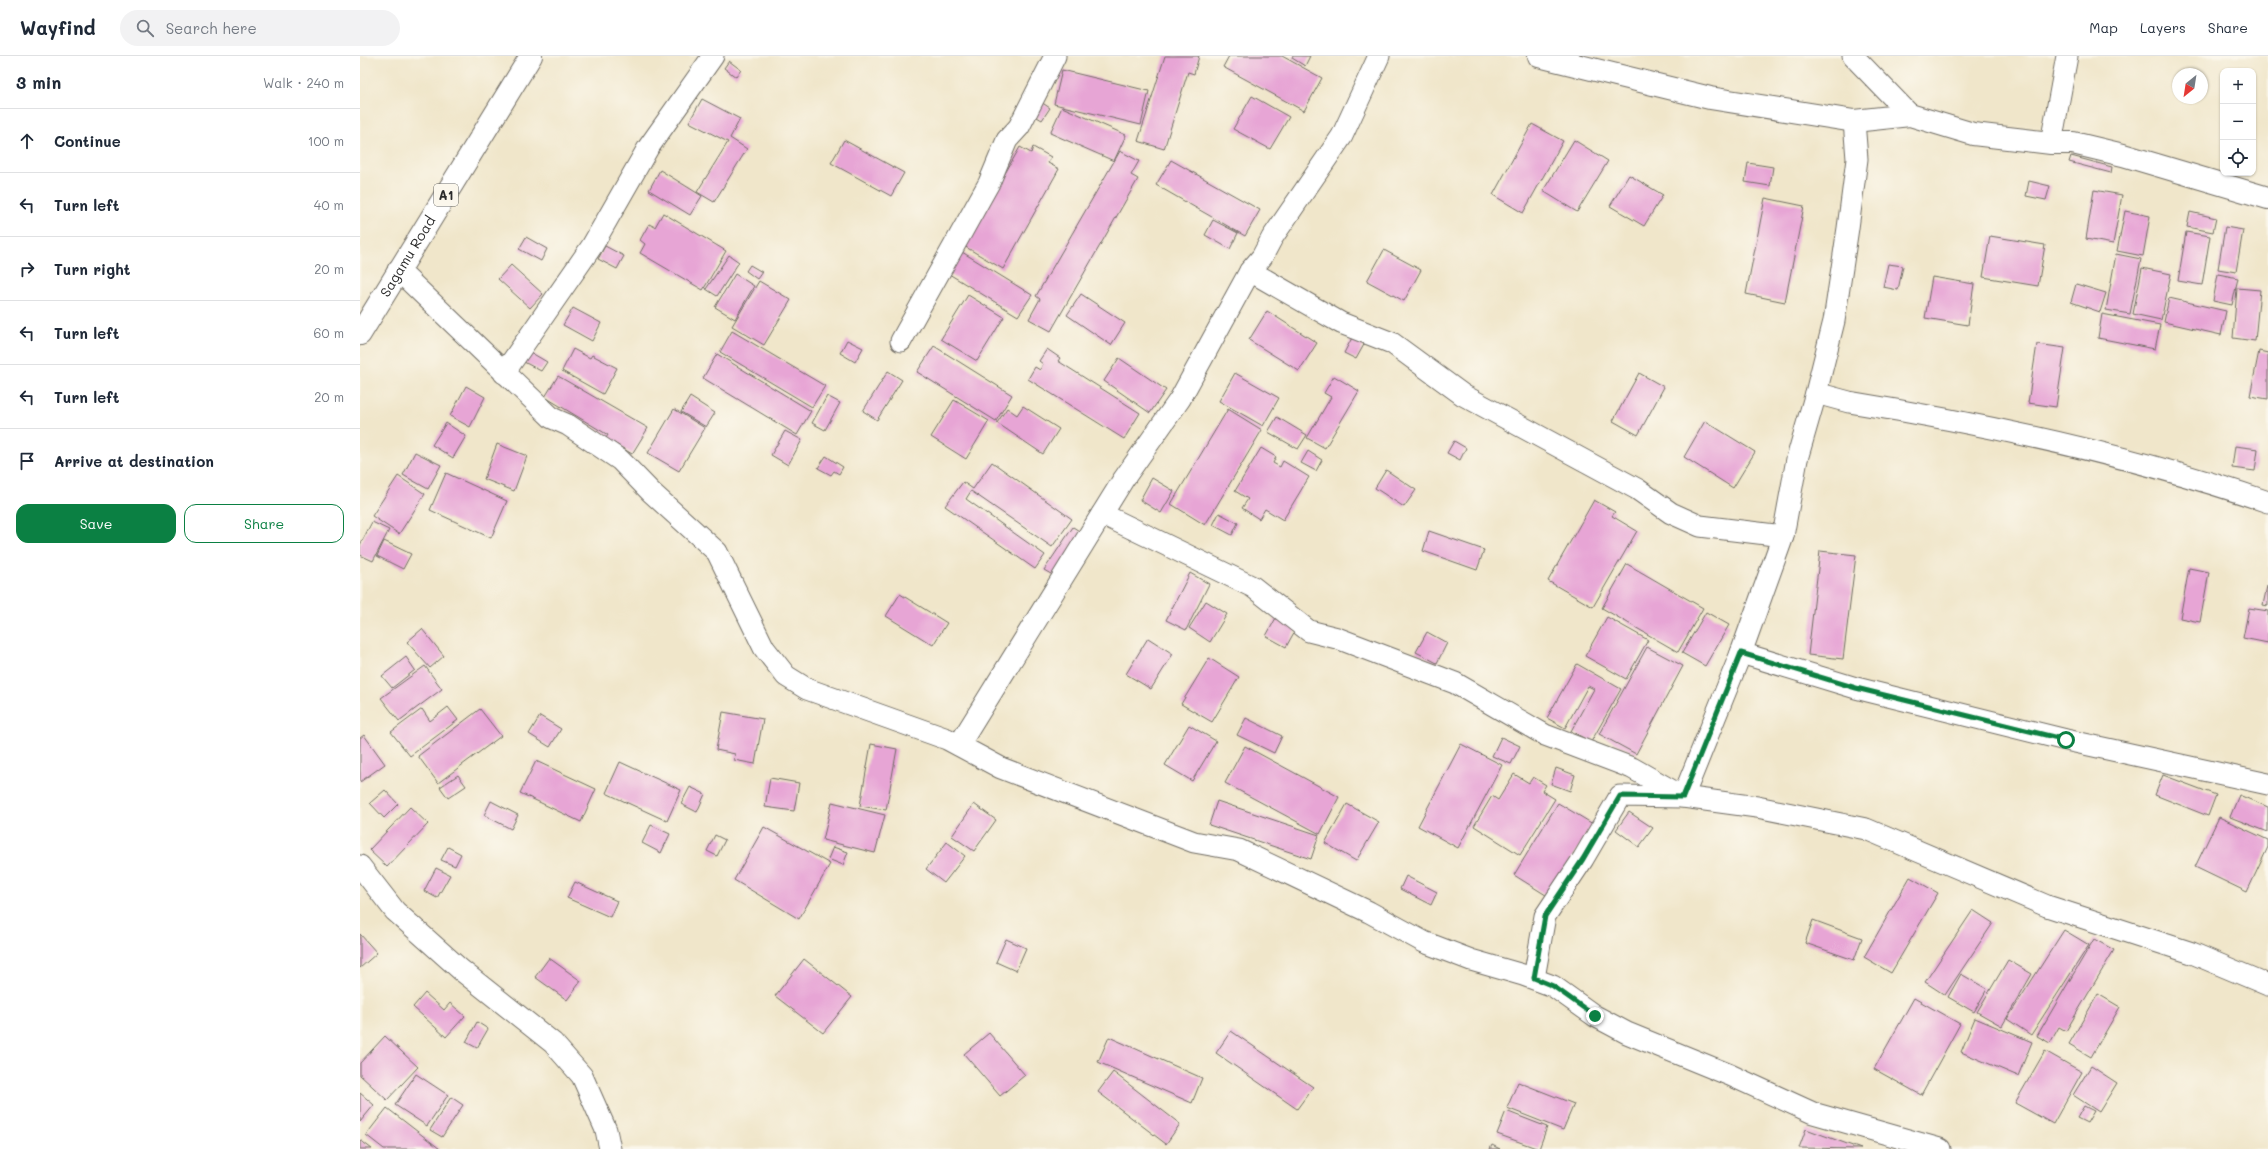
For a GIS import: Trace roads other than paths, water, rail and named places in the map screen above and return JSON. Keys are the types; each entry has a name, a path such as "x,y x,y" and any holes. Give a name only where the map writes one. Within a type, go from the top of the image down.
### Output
{"main road":[{"name":"Sagamu Road","path":"360,334 398,270 426,229 531,56"},
{"path":"1539,56 1710,98 1854,121 1910,115 1973,134 2051,143 2073,143 2103,150 2268,198"}],"street":[{"path":"504,373 592,246 648,148 713,56"},
{"path":"901,341 989,183 1007,140 1019,128 1055,56"},
{"path":"958,745 1123,480 1180,398 1250,271 1262,257 1272,238 1342,136 1379,56"},
{"path":"1853,56 1910,115"},
{"path":"2051,143 2066,56"},
{"path":"1683,797 1741,653 1783,536 1798,459 1834,320 1857,159 1854,121"},
{"path":"398,270 552,418 575,428 620,460 651,492 717,552 764,648 786,676 807,689 958,745 1001,768 1194,842 1239,850 1369,912 1424,942 1472,960 1534,978 1553,986 1595,1016 1627,1033 1730,1075 1813,1113 1940,1149"},
{"path":"1250,271 1341,323 1392,343 1463,395 1637,489 1672,513 1700,526 1783,536"},
{"path":"1816,393 1849,402 2106,453 2198,478 2268,502"},
{"path":"1102,514 1253,587 1309,631 1337,638 1455,683 1545,735 1632,768 1683,797"},
{"path":"1741,653 1856,688 2066,740 2268,784"},
{"path":"1534,978 1545,916 1583,859 1620,796 1683,797 1757,807 1866,829 2047,906 2192,953 2268,986"},
{"path":"360,866 395,911 461,970 553,1043 582,1076 603,1123 610,1149"}]}
